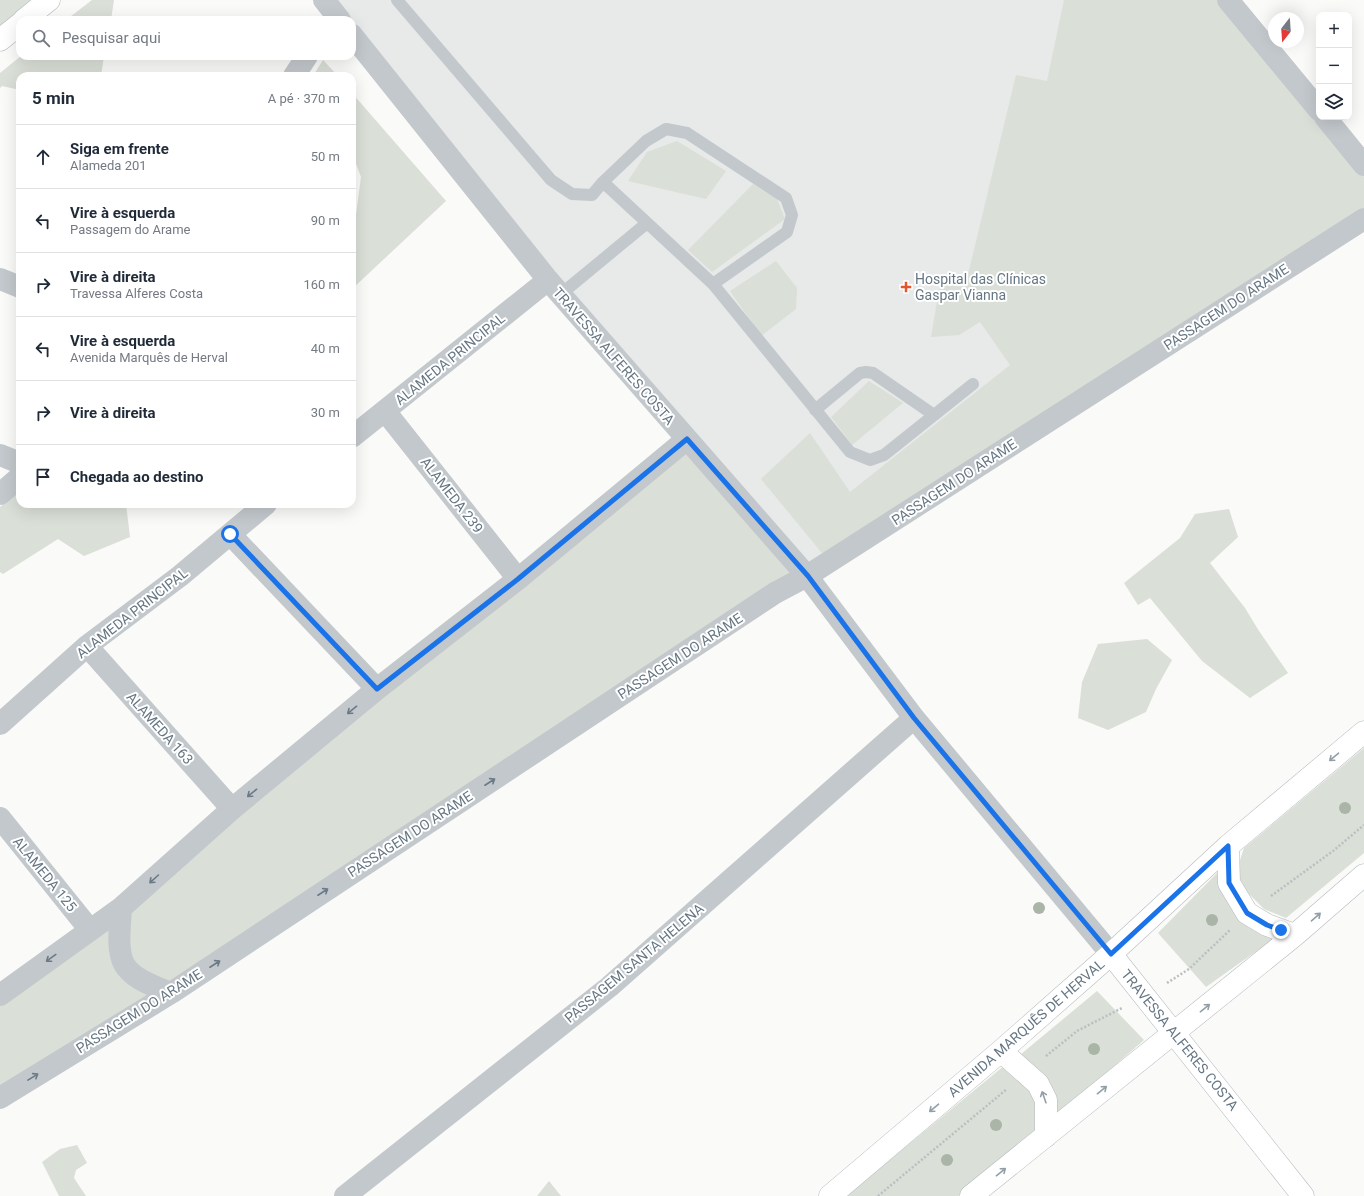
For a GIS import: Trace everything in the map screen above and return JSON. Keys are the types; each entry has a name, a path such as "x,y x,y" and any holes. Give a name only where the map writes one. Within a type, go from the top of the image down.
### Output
{"main road":[{"path":"29,16 49,0"},
{"path":"0,40 16,27"},
{"name":"AVENIDA MARQUÊS DE HERVAL","path":"830,1196 1001,1051 1111,954 1228,846 1364,732"},
{"path":"1228,846 1229,883 1247,913 1267,925 1295,935"},
{"path":"971,1196 1295,935 1364,875"},
{"name":"TRAVESSA ALFERES COSTA","path":"1111,954 1303,1196"},
{"path":"1001,1051 1038,1084 1046,1100 1046,1136"}],"street":[{"path":"1228,0 1316,106"},
{"name":"TRAVESSA ALFERES COSTA","path":"356,40 555,287 808,576 914,718 1111,954"},
{"path":"297,72 304,60"},
{"path":"1328,120 1360,152"},
{"name":"PASSAGEM DO ARAME","path":"0,1098 171,993 775,593 808,576 1364,219"},
{"path":"0,279 16,285"},
{"name":"ALAMEDA PRINCIPAL","path":"356,434 555,287"},
{"name":"ALAMEDA 239","path":"385,411 518,579"},
{"path":"0,996 121,908 232,809 377,689 518,579 687,439"},
{"path":"0,455 16,461"},
{"path":"0,494 16,480"},
{"name":"ALAMEDA PRINCIPAL","path":"0,724 87,646 180,576 261,508"},
{"path":"230,534 377,689"},
{"name":"ALAMEDA 163","path":"87,646 232,809"},
{"name":"PASSAGEM SANTA HELENA","path":"344,1196 609,987 914,718"},
{"name":"ALAMEDA 125","path":"0,818 90,930"},
{"path":"121,908 118,939 119,954 125,967 136,978 171,993"}],"lane":[{"path":"397,0 551,180 572,194 592,195 603,182 646,141 666,129 687,133 786,198 792,215 787,232 713,284"},
{"path":"603,182 713,284 850,452 870,460 884,455 973,384"},
{"path":"555,287 647,223"},
{"path":"815,410 860,373 866,372 873,373 934,415"}],"shaded area":[{"path":"0,0 34,0 0,28"},
{"path":"92,0 114,0 112,16 71,16"},
{"name":"Hospital das Clínicas Gaspar Vianna","path":"324,0 1228,0 1316,107 1316,120 1327,120 1364,165 1364,219 807,576 356,40 356,16 337,16"},
{"path":"1064,0 1217,0 1364,177 1364,212 826,558 761,479 810,433 850,492 1010,365 980,322 959,335 931,337 940,284 965,287 1016,75 1047,81"},
{"path":"16,60 103,60 102,72 16,72 16,89 2,86 0,88 0,73"},
{"path":"323,60 334,72 316,72"},
{"path":"356,98 446,201 356,285 356,215 361,177 356,164"},
{"path":"677,141 726,171 706,199 628,181 647,152"},
{"path":"753,184 777,199 785,219 712,272 688,250"},
{"path":"776,261 797,288 796,309 761,336 730,291"},
{"path":"869,381 903,403 852,445 831,417"},
{"path":"687,439 807,576 0,1098 0,995"},
{"path":"16,493 16,508 126,508 130,537 84,556 58,539 3,574 0,572 0,507"},
{"path":"1229,509 1238,537 1210,563 1245,608 1288,673 1250,698 1202,661 1150,598 1138,605 1124,583 1180,538 1195,514"},
{"path":"1147,639 1172,660 1156,689 1146,712 1108,730 1078,718 1082,682 1098,644"},
{"path":"1364,748 1364,853 1286,918 1264,909 1248,893 1236,872 1244,848"},
{"path":"1220,870 1279,935 1206,987 1158,933"},
{"path":"1097,991 1144,1040 1054,1118 1015,1059"},
{"path":"1005,1065 1038,1100 1039,1133 958,1196 846,1196"},
{"path":"77,1145 87,1163 76,1170 74,1178 86,1196 59,1196 42,1162 60,1149"},
{"path":"549,1181 561,1196 537,1196"}],"place":[{"name":"Hospital das Clínicas Gaspar Vianna","path":"906,287"}],"route":[{"path":"230,534 377,689 518,579 687,439 808,576 914,718 1111,954 1228,846 1229,883 1247,913 1267,925 1281,930"}]}
